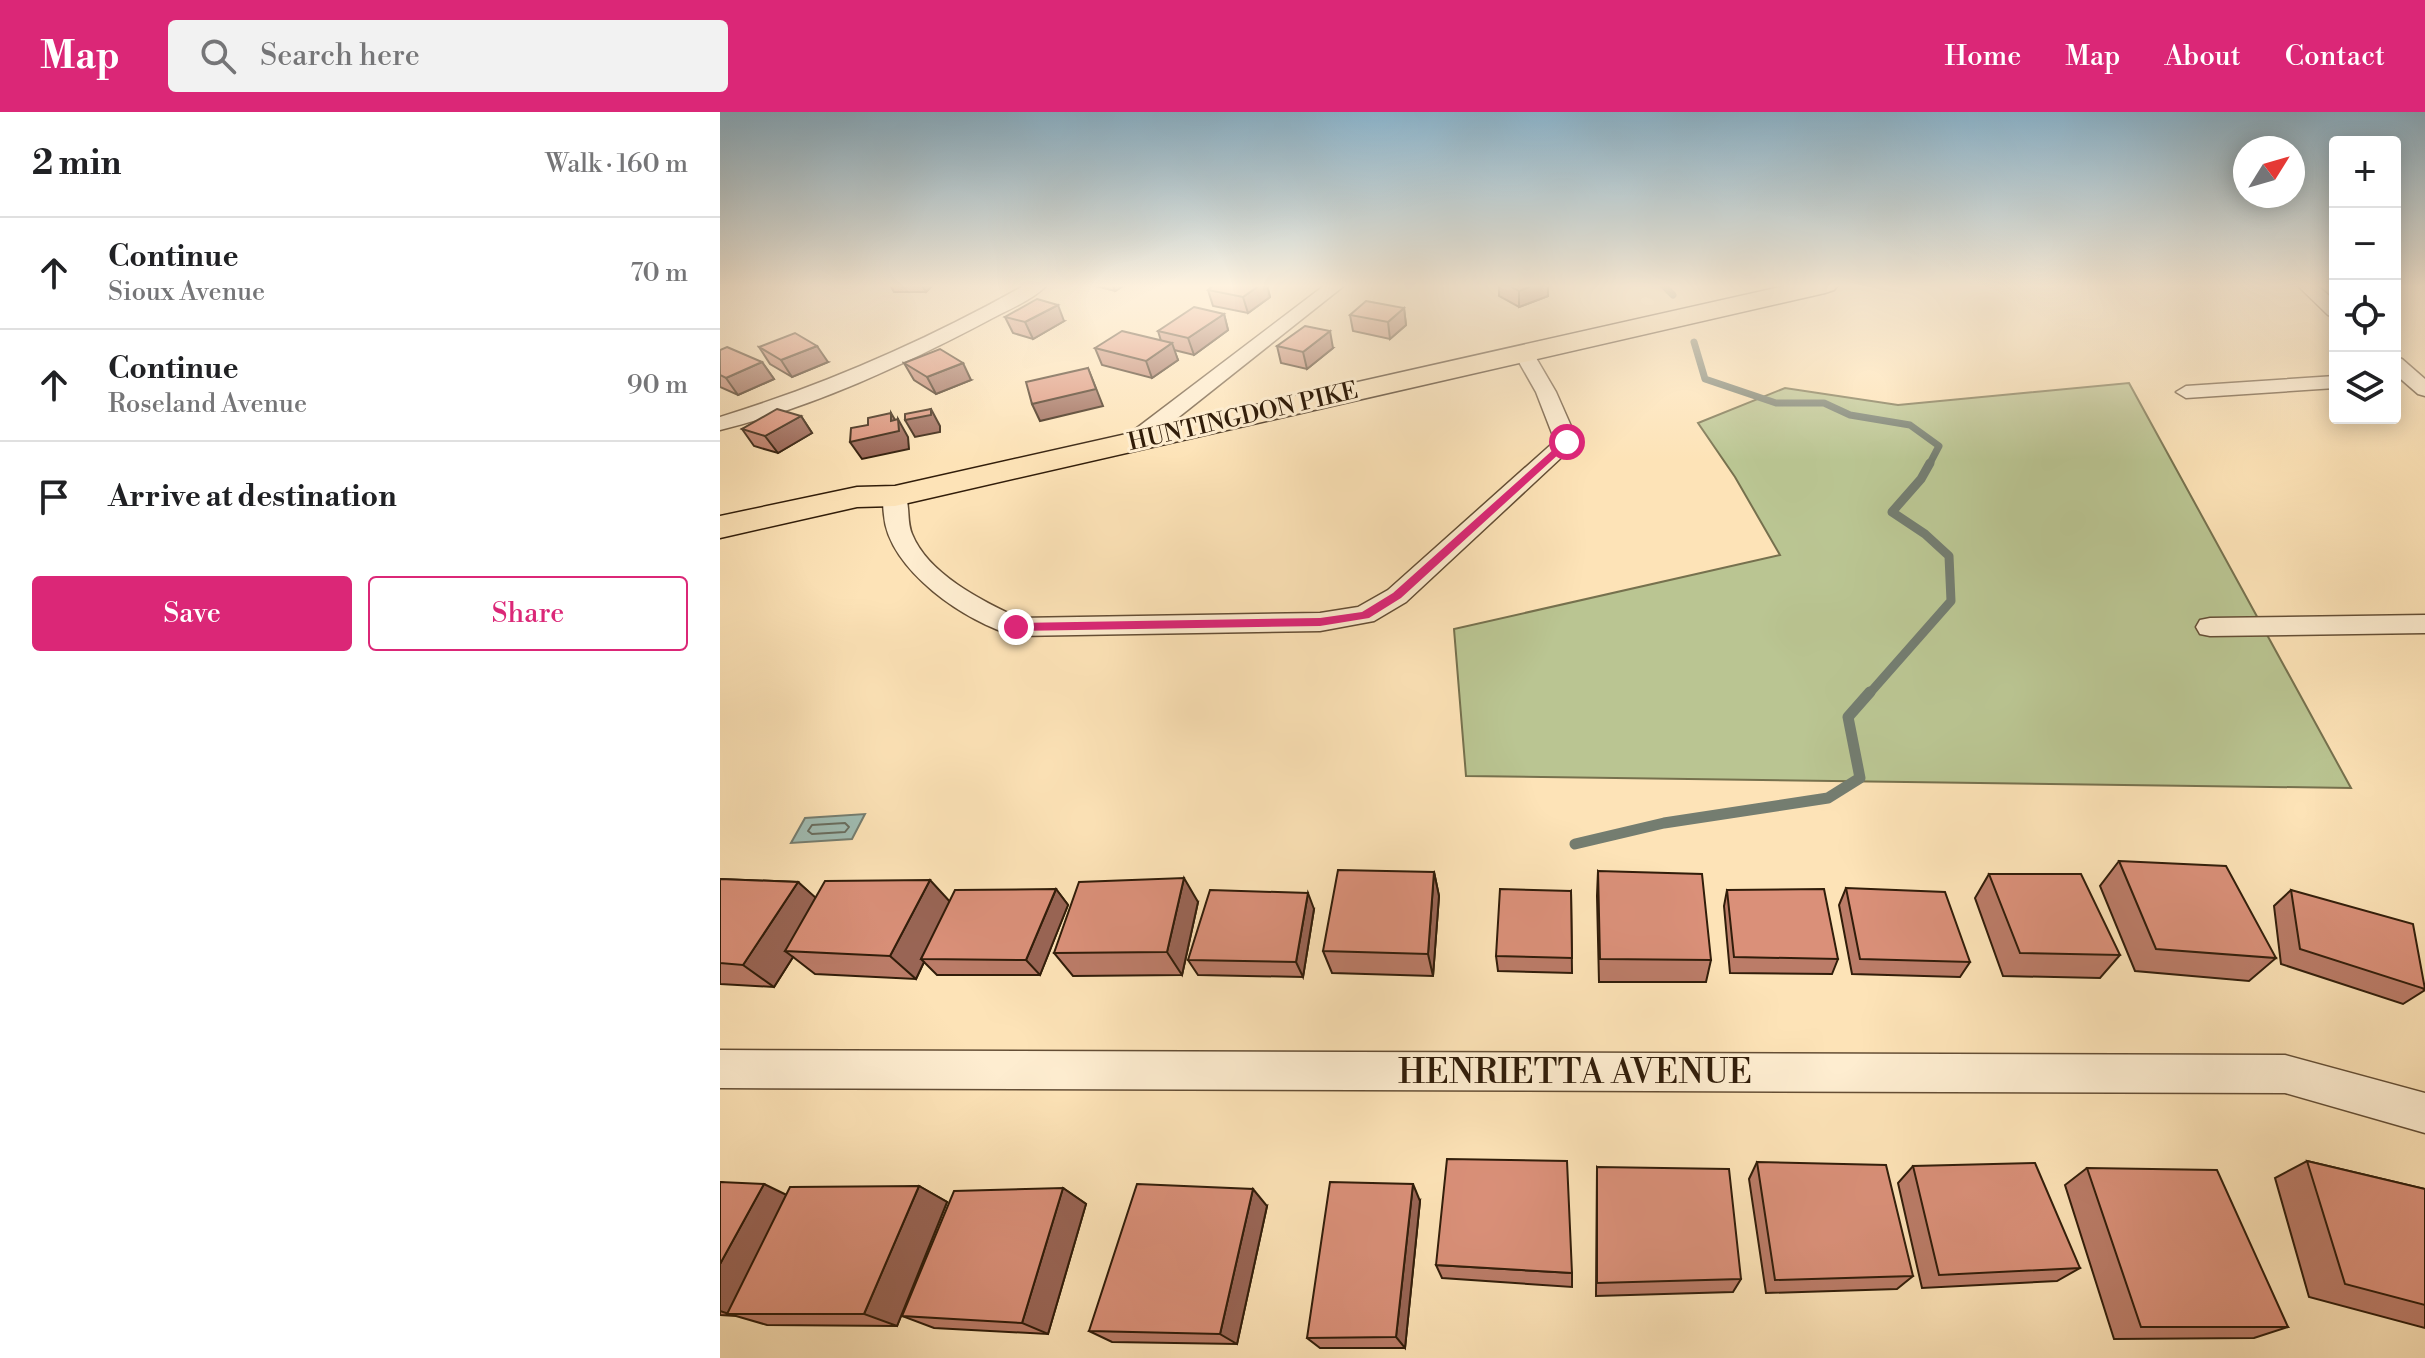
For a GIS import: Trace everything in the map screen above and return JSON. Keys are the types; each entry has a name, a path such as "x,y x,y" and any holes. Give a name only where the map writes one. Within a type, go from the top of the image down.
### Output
{"main road":[{"name":"HUNTINGDON PIKE","path":"720,527 857,497 895,496 1576,343"},
{"name":"HUNTINGDON PIKE","path":"720,548 863,514 895,496"}],"street":[{"path":"720,424 780,407 933,343"},
{"path":"1133,442 1261,343"},
{"path":"895,496 901,538 932,575 977,611 1016,627 1320,622 1365,615 1397,596 1567,442 1546,392 1525,355"},
{"path":"2186,392 2329,382"},
{"path":"2210,627 2425,624"},
{"name":"HENRIETTA AVENUE","path":"720,1069 2285,1074 2425,1113"}],"green space":[{"path":"2129,383 2351,788 1466,776 1454,629 1780,555 1735,477 1698,423 1785,388 1898,405"}],"water":[{"path":"865,814 852,839 791,843 805,818"}],"building":[{"path":"769,343 812,343 817,346 781,360 759,347"},
{"path":"1103,343 1172,343 1146,361 1095,348"},
{"path":"1281,343 1314,343 1303,352 1277,346"},
{"path":"727,347 762,362 726,378 720,375 720,350"},
{"path":"940,349 963,363 927,377 904,363"},
{"path":"1088,368 1096,389 1032,404 1026,382"},
{"path":"777,409 801,416 765,436 742,429"},
{"path":"931,409 931,415 905,420 905,414"},
{"path":"891,413 891,421 898,419 899,431 850,442 851,428 868,425 868,418"},
{"path":"2119,861 2226,866 2276,958 2156,949"},
{"path":"1338,870 1434,872 1428,954 1323,951"},
{"path":"1598,871 1702,874 1711,960 1600,959"},
{"path":"1989,874 2081,874 2120,955 2020,953"},
{"path":"1184,878 1167,952 1054,953 1079,882"},
{"path":"720,879 798,882 743,965 720,963"},
{"path":"930,880 890,956 785,951 825,881"},
{"path":"1846,888 1945,892 1970,962 1860,959"},
{"path":"1056,889 1026,960 921,959 955,890"},
{"path":"1500,889 1571,891 1572,958 1496,956"},
{"path":"1824,889 1838,959 1734,957 1727,890"},
{"path":"1210,890 1308,893 1296,962 1188,960"},
{"path":"2291,890 2413,924 2425,989 2300,949"},
{"path":"1447,1159 1567,1161 1572,1273 1436,1265"},
{"path":"2307,1161 2425,1189 2425,1305 2345,1284"},
{"path":"1757,1162 1886,1165 1913,1276 1775,1280"},
{"path":"2035,1163 2080,1268 1939,1275 1913,1166"},
{"path":"1597,1167 1729,1169 1741,1279 1597,1283"},
{"path":"2087,1168 2217,1170 2288,1327 2141,1327"},
{"path":"720,1182 764,1184 720,1264"},
{"path":"1330,1182 1413,1184 1396,1337 1307,1338"},
{"path":"1137,1184 1253,1189 1220,1334 1089,1331"},
{"path":"919,1186 864,1314 727,1314 790,1187"},
{"path":"1063,1188 1022,1323 902,1316 954,1191"}],"waterway":[{"path":"1694,343 1705,379 1776,403 1824,403 1850,415 1910,425 1939,446 1929,465"},
{"path":"1869,694 1951,601 1949,556 1925,534 1892,512 1921,479 1930,463"},
{"path":"1575,844 1664,823 1828,798 1860,778 1848,717 1870,692"}],"route":[{"path":"1016,627 1320,622 1365,615 1397,596 1567,442"}]}
